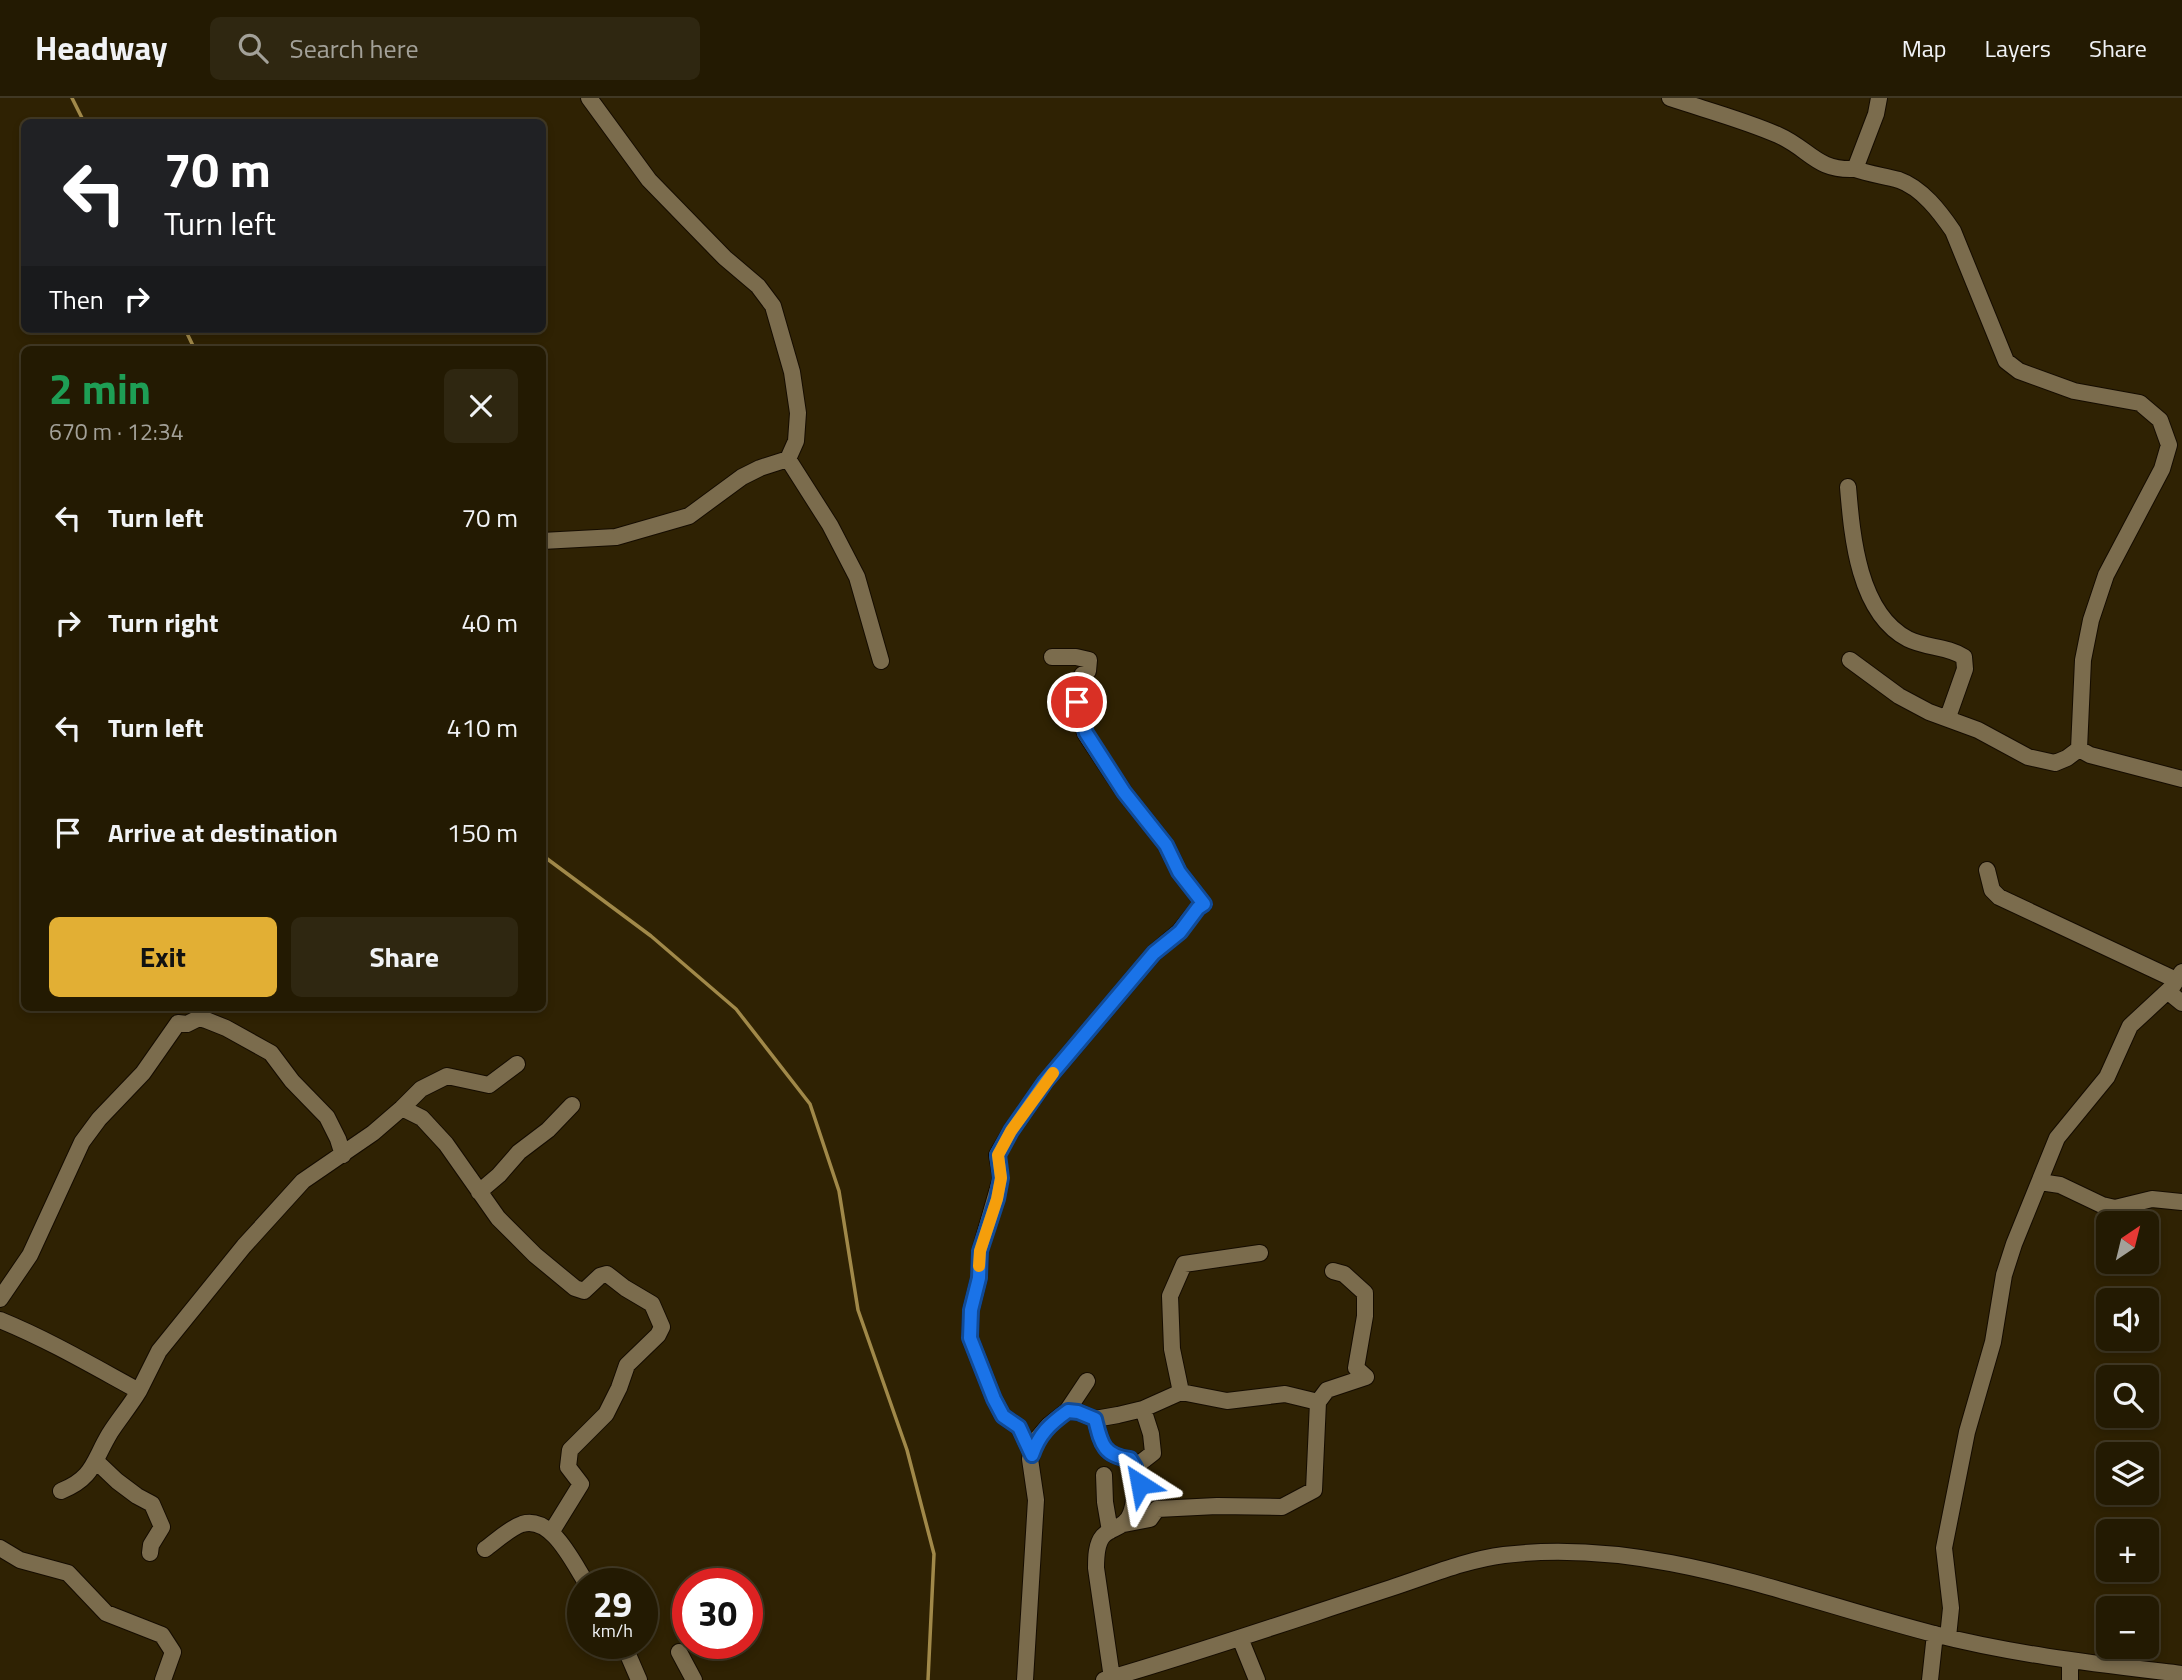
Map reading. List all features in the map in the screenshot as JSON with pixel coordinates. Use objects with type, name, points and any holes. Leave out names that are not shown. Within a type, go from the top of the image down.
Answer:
[{"type":"street","points":[[589,98],[649,180],[725,258],[758,286],[773,306],[792,372],[798,413],[796,441],[789,459]]},
{"type":"street","points":[[1670,98],[1780,135],[1827,167],[1855,169],[1901,181],[1914,189],[1940,212],[1953,231],[2006,361],[2019,371],[2074,391],[2140,403],[2151,411],[2164,429],[2169,445],[2162,469],[2106,575],[2091,620],[2083,660],[2079,749]]},
{"type":"street","points":[[1855,169],[1876,114],[1879,98]]},
{"type":"street","points":[[546,541],[615,537],[679,520],[700,509],[743,477],[760,468],[789,459]]},
{"type":"street","points":[[789,459],[830,525],[857,577],[881,661]]},
{"type":"street","points":[[1848,487],[1853,540],[1861,572],[1882,618],[1907,638],[1954,650],[1965,657],[1965,669],[1948,717]]},
{"type":"street","points":[[1032,1455],[1019,1427],[1003,1416],[970,1338],[971,1310],[979,1278],[980,1251],[1001,1178],[998,1155],[1045,1082],[1154,953],[1180,932],[1204,904],[1179,872],[1166,845],[1124,792],[1086,733],[1077,702],[1082,675],[1088,671],[1089,660],[1052,657]]},
{"type":"street","points":[[1850,660],[1899,696],[1929,712],[1978,730],[2028,757],[2055,763],[2079,749]]},
{"type":"street","points":[[2079,749],[2090,755],[2182,779]]},
{"type":"street","points":[[1987,870],[1992,890],[1999,897],[2177,980]]},
{"type":"street","points":[[2177,980],[2172,994],[2182,1003]]},
{"type":"street","points":[[1930,1680],[1951,1608],[1944,1548],[1965,1445],[1993,1342],[2004,1275],[2057,1138],[2106,1077],[2130,1026],[2177,980]]},
{"type":"street","points":[[0,1299],[30,1255],[82,1142],[99,1119],[143,1073],[178,1023],[187,1024],[199,1018],[206,1020],[271,1053],[292,1081],[327,1117],[343,1155]]},
{"type":"street","points":[[61,1491],[78,1484],[97,1462],[110,1433],[139,1391],[159,1351],[244,1246],[303,1181],[343,1155],[402,1108],[421,1089],[447,1076],[489,1085],[517,1064]]},
{"type":"street","points":[[480,1192],[519,1152],[548,1130],[572,1105]]},
{"type":"street","points":[[402,1108],[422,1118],[446,1144],[498,1218],[535,1255],[575,1288],[584,1291],[600,1276],[607,1274],[652,1304],[663,1326],[658,1335],[627,1365],[606,1414],[569,1450],[568,1467],[581,1484],[552,1531]]},
{"type":"street","points":[[2040,1182],[2060,1185],[2102,1205],[2115,1208],[2152,1199],[2182,1202]]},
{"type":"street","points":[[1181,1392],[1172,1349],[1170,1296],[1184,1264],[1260,1253]]},
{"type":"street","points":[[1117,1527],[1150,1519],[1157,1509],[1282,1507],[1314,1490],[1318,1402],[1327,1390],[1366,1377],[1356,1368],[1365,1317],[1364,1293],[1344,1274],[1333,1270]]},
{"type":"street","points":[[0,1320],[53,1346],[68,1350],[139,1391]]},
{"type":"street","points":[[1025,1680],[1036,1500],[1030,1459],[1037,1439],[1049,1425],[1068,1411],[1087,1381]]},
{"type":"street","points":[[1068,1411],[1095,1419],[1143,1409],[1181,1392],[1227,1401],[1285,1394],[1318,1402]]},
{"type":"street","points":[[1135,1467],[1153,1453],[1154,1446],[1143,1409]]},
{"type":"street","points":[[1095,1419],[1104,1447],[1115,1457],[1130,1459],[1140,1484],[1131,1515],[1101,1538],[1096,1552],[1108,1679],[1240,1638],[1452,1566],[1502,1555],[1563,1551],[1634,1557],[1718,1572],[1942,1636],[2070,1660],[2182,1674]]},
{"type":"street","points":[[97,1462],[137,1496],[152,1504],[162,1527],[151,1545],[150,1553]]},
{"type":"street","points":[[1104,1475],[1105,1502],[1117,1527]]},
{"type":"street","points":[[485,1549],[522,1524],[540,1524],[552,1531],[576,1568]]},
{"type":"street","points":[[0,1548],[20,1560],[68,1573],[106,1613],[162,1635],[173,1652],[163,1680]]},
{"type":"street","points":[[1240,1638],[1257,1680]]},
{"type":"street","points":[[629,1659],[639,1680]]},
{"type":"street","points":[[683,1659],[694,1680]]},
{"type":"street","points":[[2070,1660],[2070,1680]]},
{"type":"waterway","points":[[72,98],[82,119]]},
{"type":"waterway","points":[[187,333],[193,346]]},
{"type":"waterway","points":[[546,858],[651,936],[736,1009],[810,1104],[839,1191],[858,1310],[907,1450],[934,1554],[928,1680]]},
{"type":"slow traffic","points":[[979,1266],[980,1251],[1001,1178],[998,1155],[1011,1131],[1053,1073]]},
{"type":"route","points":[[1077,702],[1086,733],[1124,792],[1166,845],[1179,872],[1204,904],[1180,932],[1154,953],[1045,1082],[998,1155],[1001,1178],[980,1251],[979,1278],[971,1310],[970,1338],[1003,1416],[1019,1427],[1032,1455],[1037,1439],[1049,1425],[1068,1411],[1078,1412],[1095,1419],[1100,1438],[1109,1452],[1115,1457],[1130,1459],[1140,1484]]}]
